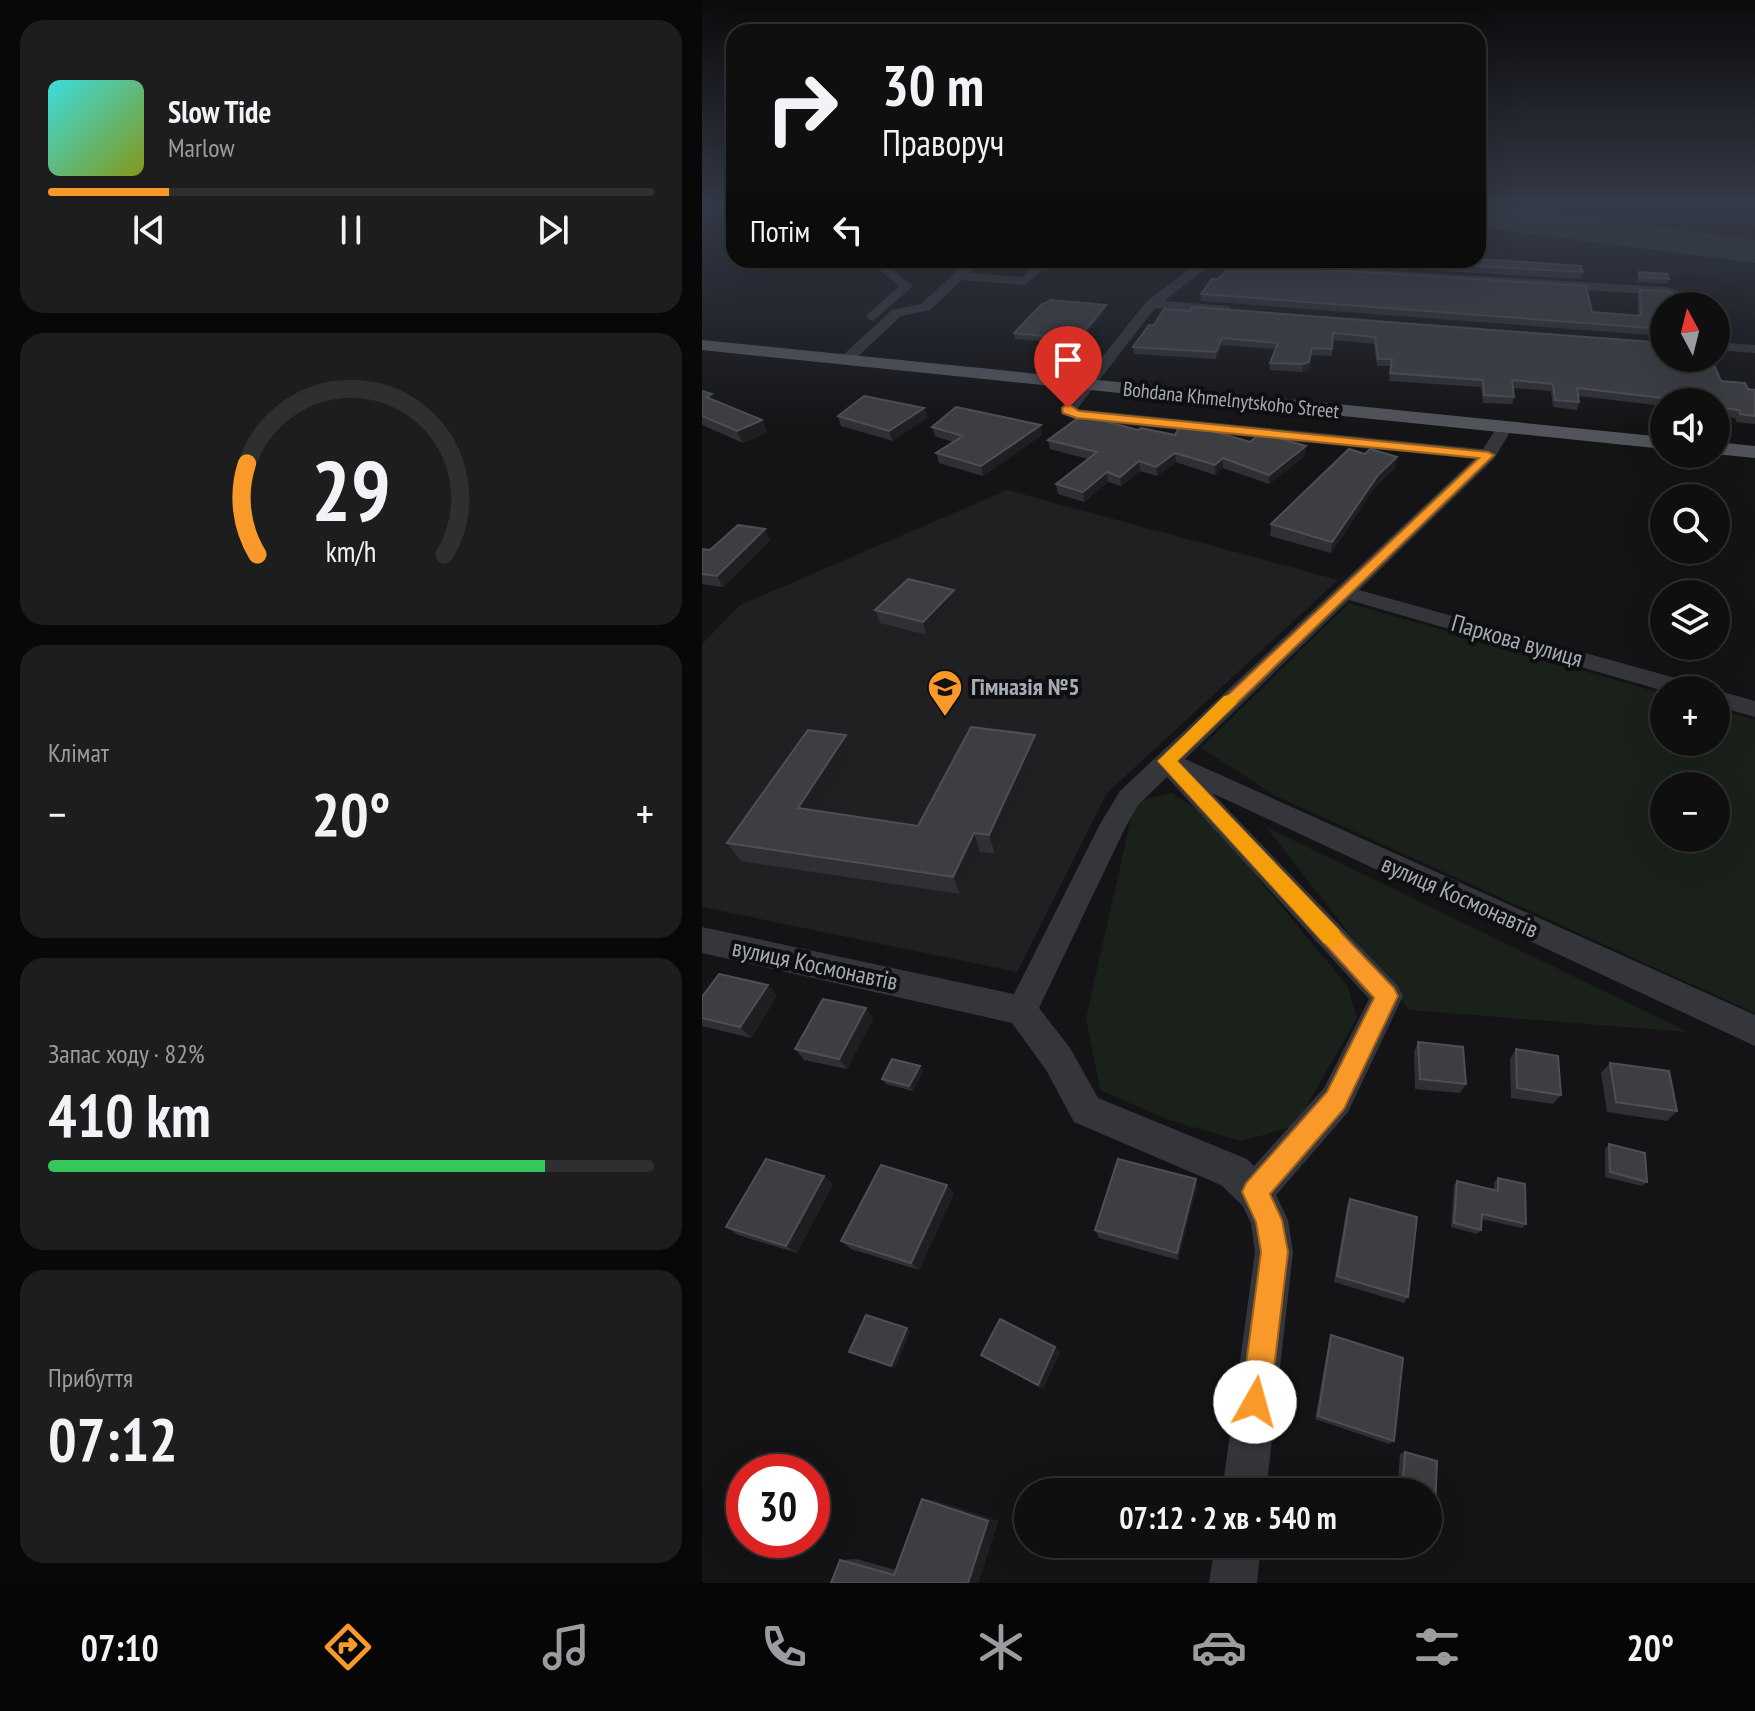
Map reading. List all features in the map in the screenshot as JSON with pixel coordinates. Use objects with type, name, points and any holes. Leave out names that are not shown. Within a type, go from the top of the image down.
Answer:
[{"type":"main road","name":"Bohdana Khmelnytskoho Street","points":[[702,345],[1650,442]]},
{"type":"main road","points":[[1730,449],[1755,452]]},
{"type":"street","points":[[838,358],[907,286],[900,281]]},
{"type":"street","points":[[838,358],[897,313],[925,307],[953,281]]},
{"type":"street","points":[[1182,281],[1152,304],[1067,411],[1077,415],[1488,455]]},
{"type":"street","points":[[1511,281],[1670,292]]},
{"type":"street","points":[[1152,304],[1239,311]]},
{"type":"street","points":[[1730,347],[1755,349]]},
{"type":"street","points":[[1246,1478],[1274,1252],[1269,1220],[1255,1192],[1234,1172],[1086,1110],[1058,1059],[1022,1010],[1113,824],[1129,798],[1488,455],[1505,427]]},
{"type":"street","name":"Паркова вулиця","points":[[1344,592],[1650,679]]},
{"type":"street","points":[[1730,702],[1755,709]]},
{"type":"street","points":[[1166,761],[1387,996],[1336,1100],[1255,1192]]},
{"type":"street","name":"вулиця Космонавтів","points":[[1166,761],[1755,1031]]},
{"type":"street","name":"вулиця Космонавтів","points":[[702,940],[1022,1010]]},
{"type":"street","points":[[1233,1583],[1236,1558]]},
{"type":"shaded area","name":"Гімназія №5","points":[[1007,490],[1338,580],[1107,793],[1017,972],[702,907],[702,644],[740,605]]},
{"type":"shaded area","points":[[1349,603],[1650,690],[1650,756],[1730,756],[1730,713],[1755,720],[1755,1013],[1276,796],[1201,748]]},
{"type":"shaded area","points":[[1172,793],[1205,815],[1347,985],[1357,1018],[1295,1126],[1241,1141],[1169,1120],[1100,1090],[1086,1018],[1135,801]]},
{"type":"shaded area","points":[[1266,827],[1688,1032],[1409,1010]]},
{"type":"building","points":[[1211,281],[1504,281],[1586,286],[1592,312],[1641,316],[1640,290],[1670,292],[1650,292],[1650,328],[1201,294]]},
{"type":"building","points":[[1051,300],[1106,305],[1077,340],[1014,333],[1041,305]]},
{"type":"building","points":[[1192,307],[1650,342],[1650,372],[1717,372],[1721,381],[1745,383],[1748,389],[1755,390],[1755,416],[1730,409],[1730,388],[1650,388],[1650,397],[1577,388],[1579,402],[1555,400],[1553,384],[1512,380],[1514,397],[1484,395],[1483,380],[1390,373],[1392,359],[1378,359],[1375,337],[1333,333],[1332,349],[1312,348],[1309,362],[1303,364],[1270,363],[1278,343],[1222,338],[1216,352],[1133,347],[1164,309],[1190,311]]},
{"type":"building","points":[[702,391],[712,394],[706,397],[762,420],[737,431],[702,416]]},
{"type":"building","points":[[864,396],[924,408],[889,431],[838,416]]},
{"type":"building","points":[[956,407],[1041,425],[981,466],[936,453],[963,436],[932,427]]},
{"type":"building","points":[[1088,417],[1138,430],[1175,435],[1181,424],[1192,425],[1250,442],[1261,433],[1306,446],[1269,475],[1223,458],[1215,465],[1175,453],[1156,467],[1139,461],[1120,477],[1107,472],[1083,492],[1056,484],[1097,452],[1048,440],[1078,418]]},
{"type":"building","points":[[1349,449],[1365,454],[1370,449],[1397,457],[1378,475],[1332,542],[1271,524]]},
{"type":"building","points":[[738,525],[765,529],[717,576],[702,574],[702,549],[710,550]]},
{"type":"building","points":[[908,579],[954,590],[923,622],[875,610]]},
{"type":"building","name":"Гімназія №5","points":[[971,727],[1035,735],[989,835],[974,833],[953,877],[727,843],[808,730],[846,735],[798,808],[918,826]]},
{"type":"building","points":[[719,974],[768,985],[740,1027],[702,1018],[702,997]]},
{"type":"building","points":[[823,999],[866,1008],[839,1059],[795,1049]]},
{"type":"building","points":[[1418,1042],[1463,1047],[1466,1084],[1420,1079]]},
{"type":"building","points":[[1516,1049],[1558,1056],[1561,1095],[1517,1088]]},
{"type":"building","points":[[892,1059],[920,1066],[909,1086],[882,1079]]},
{"type":"building","points":[[1610,1063],[1669,1071],[1677,1111],[1616,1102]]},
{"type":"building","points":[[1609,1144],[1645,1153],[1647,1182],[1610,1172]]},
{"type":"building","points":[[766,1159],[824,1176],[786,1246],[726,1227]]},
{"type":"building","points":[[1118,1159],[1196,1179],[1177,1253],[1095,1230]]},
{"type":"building","points":[[881,1165],[947,1185],[911,1263],[841,1241]]},
{"type":"building","points":[[1498,1178],[1525,1184],[1526,1224],[1482,1214],[1481,1230],[1454,1223],[1457,1181],[1498,1191]]},
{"type":"building","points":[[1350,1199],[1417,1217],[1408,1297],[1337,1276]]},
{"type":"building","points":[[866,1315],[907,1328],[891,1366],[849,1352]]},
{"type":"building","points":[[1000,1319],[1055,1347],[1038,1385],[981,1355]]},
{"type":"building","points":[[1331,1335],[1403,1358],[1394,1441],[1318,1416]]},
{"type":"building","points":[[1405,1452],[1437,1461],[1436,1478],[1403,1478]]},
{"type":"building","points":[[922,1499],[988,1521],[968,1583],[831,1583],[840,1560],[894,1575]]},
{"type":"slow traffic","points":[[1230,700],[1166,761],[1332,937]]},
{"type":"place","name":"Гімназія №5","points":[[945,718]]},
{"type":"route","points":[[1068,408],[1067,411],[1077,415],[1488,455],[1166,761],[1387,996],[1336,1100],[1255,1192],[1269,1220],[1274,1252],[1255,1402]]}]
